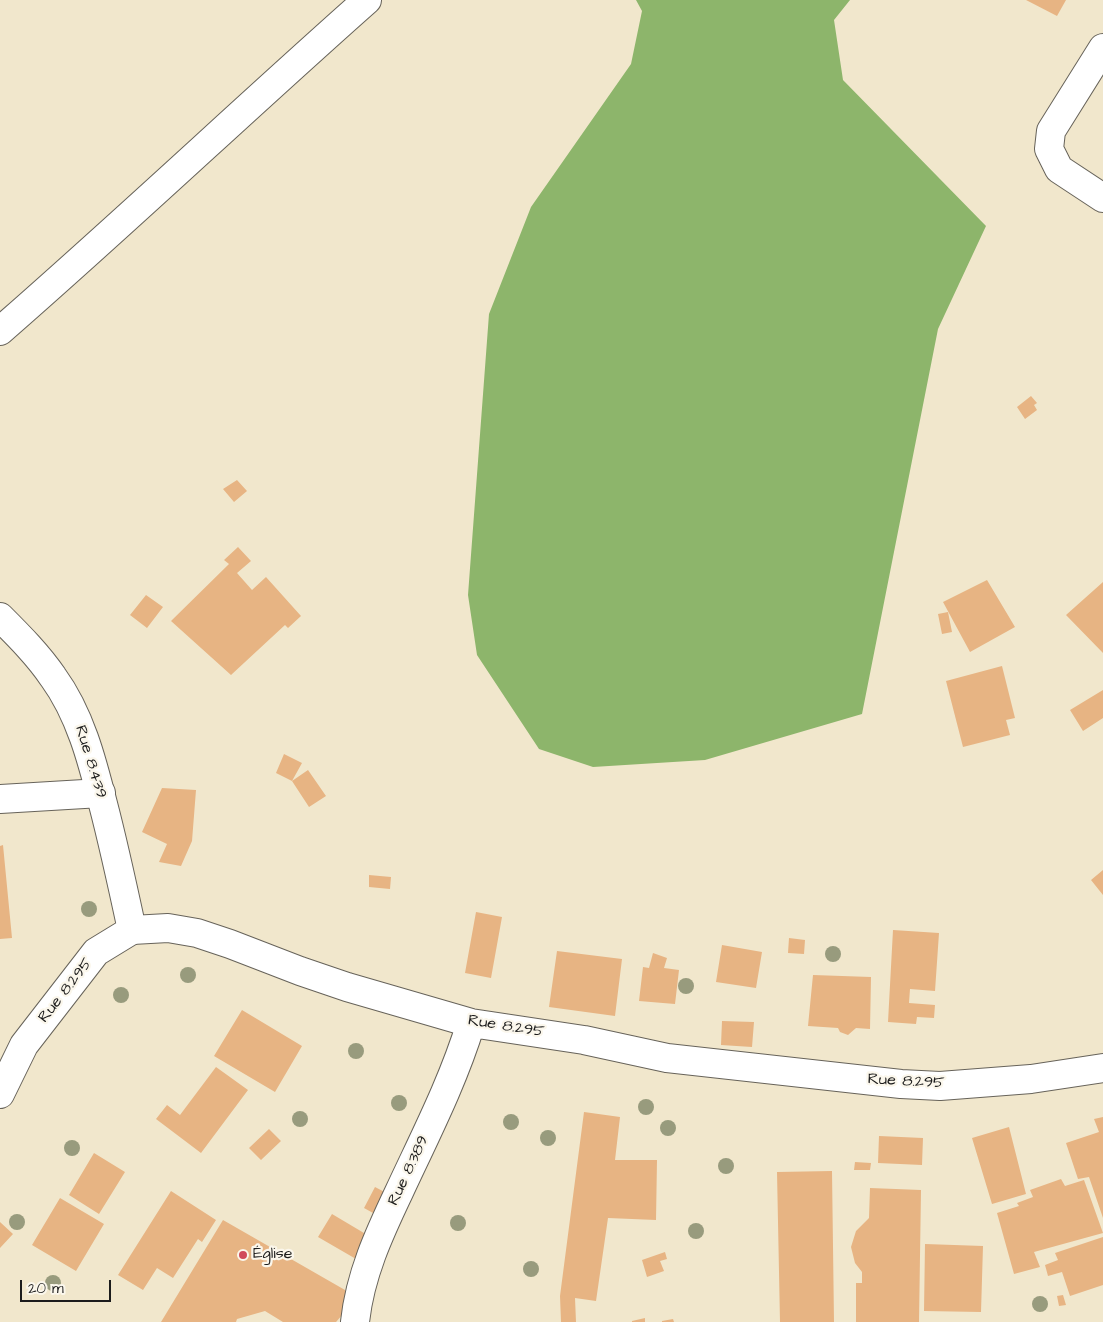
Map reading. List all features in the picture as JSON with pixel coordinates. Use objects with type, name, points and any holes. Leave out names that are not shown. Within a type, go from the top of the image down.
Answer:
[{"type":"street","points":[[0,331],[76,265],[367,0]]},
{"type":"street","points":[[1103,48],[1051,131],[1049,149],[1059,169],[1103,198]]},
{"type":"street","name":"Rue 8.439","points":[[0,617],[25,641],[54,677],[77,719],[101,793],[132,930]]},
{"type":"street","points":[[0,799],[101,793]]},
{"type":"street","name":"Rue 8.295","points":[[0,1094],[24,1045],[96,952],[132,930],[168,928],[230,944],[347,987],[471,1023],[584,1040],[667,1058],[901,1084],[940,1086],[1022,1080],[1103,1068]]},
{"type":"street","name":"Rue 8.389","points":[[355,1322],[357,1299],[368,1262],[450,1082],[471,1023]]},
{"type":"green space","points":[[636,0],[850,0],[834,20],[843,80],[986,226],[938,329],[862,714],[705,760],[593,767],[539,749],[477,655],[468,595],[489,314],[531,207],[631,64],[642,11]]},
{"type":"building","points":[[1026,0],[1066,0],[1057,16]]},
{"type":"building","points":[[1031,396],[1037,403],[1034,405],[1037,410],[1025,419],[1017,407]]},
{"type":"building","points":[[237,480],[247,491],[234,502],[223,489]]},
{"type":"building","points":[[238,547],[251,561],[237,573],[252,590],[266,577],[301,616],[288,628],[285,625],[231,675],[171,621],[229,564],[224,560]]},
{"type":"building","points":[[987,580],[1015,627],[970,652],[943,602]]},
{"type":"building","points":[[1103,582],[1103,653],[1066,615]]},
{"type":"building","points":[[146,595],[163,607],[147,628],[130,615]]},
{"type":"building","points":[[948,612],[952,632],[942,634],[938,614]]},
{"type":"building","points":[[1002,666],[1015,718],[1006,720],[1010,735],[963,747],[946,681]]},
{"type":"building","points":[[1103,690],[1103,718],[1083,731],[1070,710]]},
{"type":"building","points":[[284,754],[302,763],[292,781],[276,773]]},
{"type":"building","points":[[308,770],[326,796],[309,807],[292,781]]},
{"type":"building","points":[[162,788],[196,790],[192,841],[181,866],[159,862],[167,844],[142,832]]},
{"type":"building","points":[[3,845],[12,938],[0,939],[0,846]]},
{"type":"building","points":[[1103,870],[1103,895],[1091,880]]},
{"type":"building","points":[[369,875],[391,877],[390,889],[369,887]]},
{"type":"building","points":[[476,912],[502,917],[491,978],[465,973]]},
{"type":"building","points":[[893,930],[939,933],[935,991],[910,989],[909,1003],[935,1005],[934,1018],[917,1017],[916,1024],[888,1022]]},
{"type":"building","points":[[789,938],[805,940],[804,954],[788,953]]},
{"type":"building","points":[[722,945],[762,952],[756,988],[716,982]]},
{"type":"building","points":[[557,951],[622,959],[615,1016],[549,1007]]},
{"type":"building","points":[[653,953],[667,958],[664,968],[679,970],[675,1004],[639,1001],[643,967],[649,968]]},
{"type":"building","points":[[813,975],[871,977],[870,1029],[856,1028],[848,1035],[840,1032],[838,1028],[808,1026]]},
{"type":"building","points":[[242,1010],[302,1046],[275,1092],[214,1056]]},
{"type":"building","points":[[722,1021],[754,1022],[752,1047],[721,1045]]},
{"type":"building","points":[[216,1067],[248,1090],[201,1153],[156,1119],[167,1105],[180,1115]]},
{"type":"building","points":[[584,1112],[620,1117],[615,1160],[657,1160],[656,1220],[608,1218],[596,1301],[575,1298],[576,1322],[561,1322],[560,1296]]},
{"type":"building","points":[[1103,1117],[1103,1218],[1089,1177],[1078,1179],[1066,1143],[1099,1132],[1094,1119]]},
{"type":"building","points":[[1009,1127],[1026,1194],[992,1204],[972,1138]]},
{"type":"building","points":[[269,1129],[281,1141],[261,1160],[249,1148]]},
{"type":"building","points":[[879,1136],[923,1138],[922,1165],[878,1163]]},
{"type":"building","points":[[94,1153],[125,1172],[99,1214],[69,1195]]},
{"type":"building","points":[[855,1162],[871,1163],[870,1170],[854,1170]]},
{"type":"building","points":[[832,1171],[834,1322],[780,1322],[777,1172]]},
{"type":"building","points":[[1061,1179],[1065,1186],[1084,1180],[1103,1233],[1034,1252],[1040,1267],[1014,1274],[997,1213],[1019,1206],[1017,1203],[1033,1197],[1030,1190]]},
{"type":"building","points":[[375,1187],[396,1198],[384,1219],[364,1208]]},
{"type":"building","points":[[870,1188],[921,1190],[919,1322],[856,1322],[856,1283],[862,1283],[862,1272],[855,1263],[851,1247],[856,1231],[869,1218]]},
{"type":"building","points":[[171,1191],[216,1220],[202,1242],[198,1239],[173,1278],[157,1268],[143,1290],[118,1275]]},
{"type":"building","points":[[60,1198],[104,1224],[76,1271],[32,1245]]},
{"type":"building","points":[[332,1214],[369,1236],[356,1259],[318,1237]]},
{"type":"building","name":"Église","points":[[223,1220],[345,1290],[350,1306],[336,1322],[283,1322],[265,1311],[237,1319],[236,1322],[161,1322]]},
{"type":"building","points":[[0,1222],[13,1234],[0,1248]]},
{"type":"building","points":[[1103,1237],[1103,1285],[1070,1296],[1062,1272],[1048,1276],[1045,1265],[1058,1260],[1055,1253]]},
{"type":"building","points":[[925,1244],[983,1246],[981,1312],[924,1311]]},
{"type":"building","points":[[665,1252],[667,1259],[660,1261],[664,1271],[647,1277],[642,1260]]},
{"type":"building","points":[[1063,1295],[1066,1305],[1059,1306],[1057,1296]]},
{"type":"building","points":[[645,1318],[645,1322],[632,1322],[632,1321]]},
{"type":"building","points":[[673,1319],[674,1322],[662,1322],[662,1321]]},
{"type":"place","name":"Église","points":[[243,1255]]}]
